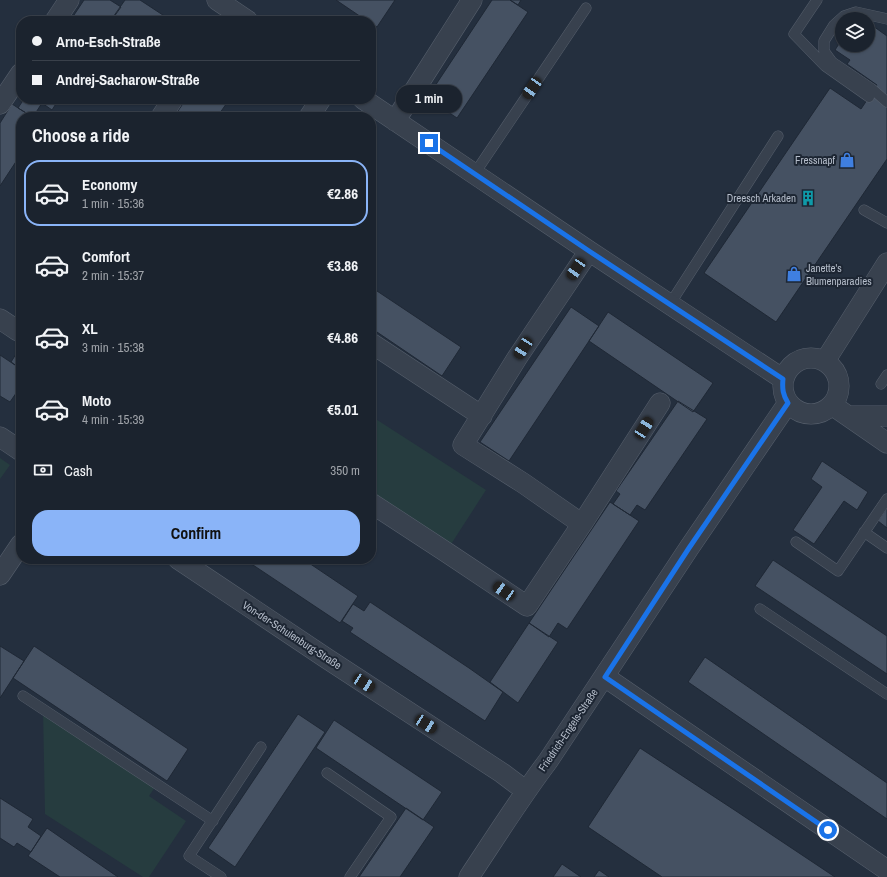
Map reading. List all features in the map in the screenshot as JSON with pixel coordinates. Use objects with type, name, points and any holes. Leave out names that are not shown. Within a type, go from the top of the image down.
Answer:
[{"type":"street","points":[[58,16],[69,0]]},
{"type":"street","points":[[217,0],[241,16]]},
{"type":"street","points":[[395,121],[472,0]]},
{"type":"street","points":[[0,104],[16,80]]},
{"type":"street","points":[[370,104],[783,379]]},
{"type":"street","points":[[582,524],[523,483],[463,445],[517,358],[589,251]]},
{"type":"street","points":[[825,361],[887,263]]},
{"type":"street","points":[[0,320],[16,330]]},
{"type":"street","points":[[376,346],[482,416]]},
{"type":"street","points":[[887,416],[840,410],[826,410],[818,414],[801,413],[794,409],[784,396],[782,388],[786,371],[792,364],[799,360],[816,358],[825,361],[836,373],[839,381],[837,398],[840,410],[887,443]]},
{"type":"street","points":[[376,506],[527,606],[660,403]]},
{"type":"street","name":"Friedrich-Engels-Straße","points":[[469,877],[788,403]]},
{"type":"street","points":[[0,437],[16,448]]},
{"type":"street","points":[[0,575],[16,551]]},
{"type":"street","name":"Von-der-Schulenburg-Straße","points":[[185,564],[502,773],[526,791]]},
{"type":"street","points":[[605,677],[882,872]]},
{"type":"lane","points":[[817,0],[794,34],[825,66],[869,97]]},
{"type":"lane","points":[[474,173],[586,8]]},
{"type":"lane","points":[[887,19],[856,12],[844,16],[834,25],[824,41],[824,51],[832,62],[872,89],[887,102]]},
{"type":"lane","points":[[670,304],[778,136]]},
{"type":"lane","points":[[864,210],[887,223]]},
{"type":"lane","points":[[880,384],[887,375]]},
{"type":"lane","points":[[796,542],[838,571],[887,499]]},
{"type":"lane","points":[[864,532],[887,548]]},
{"type":"lane","points":[[760,609],[887,694]]},
{"type":"lane","points":[[23,696],[213,821]]},
{"type":"lane","points":[[221,877],[189,856],[261,747]]},
{"type":"lane","points":[[327,773],[391,816],[350,877]]},
{"type":"green space","points":[[376,419],[486,490],[446,552],[376,506]]},
{"type":"green space","points":[[0,458],[10,465],[0,479]]},
{"type":"green space","points":[[43,709],[157,784],[149,796],[186,821],[149,877],[143,877],[45,814]]},
{"type":"building","points":[[84,0],[110,0],[121,7],[115,16],[73,16]]},
{"type":"building","points":[[125,0],[140,0],[164,16],[114,16]]},
{"type":"building","points":[[336,0],[395,0],[377,27],[376,16],[360,16]]},
{"type":"building","points":[[492,0],[510,0],[528,12],[457,118],[427,98]]},
{"type":"building","points":[[510,0],[521,0],[518,5]]},
{"type":"building","name":"Dreesch Arkaden","points":[[875,27],[887,36],[887,159],[776,322],[704,273],[830,88],[861,109],[877,85],[847,64],[850,60],[838,52],[875,52]]},
{"type":"building","points":[[12,104],[24,112],[16,112],[16,162],[0,186],[0,123]]},
{"type":"building","points":[[21,104],[41,104],[36,112],[25,112],[18,108]]},
{"type":"building","points":[[43,104],[56,104],[52,110]]},
{"type":"building","points":[[183,104],[226,104],[221,112],[177,112]]},
{"type":"building","points":[[376,290],[461,347],[442,376],[376,331]]},
{"type":"building","points":[[571,307],[599,326],[509,461],[480,442]]},
{"type":"building","points":[[608,312],[713,383],[693,412],[589,341]]},
{"type":"building","points":[[16,354],[16,366],[11,362]]},
{"type":"building","points":[[0,355],[16,366],[16,393],[10,402],[0,396]]},
{"type":"building","points":[[678,401],[707,419],[645,510],[637,505],[630,515],[613,504],[620,494],[616,491]]},
{"type":"building","points":[[822,461],[868,492],[857,510],[844,501],[814,544],[793,530],[822,487],[811,479]]},
{"type":"building","points":[[610,502],[639,521],[567,629],[558,623],[549,637],[529,623]]},
{"type":"building","points":[[887,508],[887,528],[878,521]]},
{"type":"building","points":[[773,560],[887,636],[887,674],[755,586]]},
{"type":"building","points":[[252,564],[310,564],[358,596],[340,623]]},
{"type":"building","points":[[370,602],[503,692],[485,721],[350,632],[353,628],[342,621],[353,604],[364,611]]},
{"type":"building","points":[[529,623],[558,642],[518,703],[490,682]]},
{"type":"building","points":[[0,646],[24,661],[0,698]]},
{"type":"building","points":[[34,646],[188,749],[167,781],[13,678]]},
{"type":"building","points":[[705,657],[887,783],[887,819],[688,682]]},
{"type":"building","points":[[298,714],[325,732],[235,867],[208,848]]},
{"type":"building","points":[[334,720],[442,792],[423,820],[316,748]]},
{"type":"building","points":[[640,748],[835,877],[662,877],[588,827]]},
{"type":"building","points":[[0,798],[33,819],[28,827],[41,836],[31,852],[17,843],[14,847],[0,838]]},
{"type":"building","points":[[406,808],[434,827],[400,877],[359,877]]},
{"type":"building","points":[[47,828],[118,877],[60,877],[28,856]]},
{"type":"building","points":[[562,864],[581,877],[553,877]]},
{"type":"building","points":[[599,870],[609,877],[594,877]]},
{"type":"place","name":"Fressnapf","points":[[847,160]]},
{"type":"place","name":"Dreesch Arkaden","points":[[808,198]]},
{"type":"place","name":"Janette's Blumenparadies","points":[[794,274]]},
{"type":"route","points":[[429,143],[783,379],[782,388],[788,403],[689,548],[605,677],[828,830]]}]
